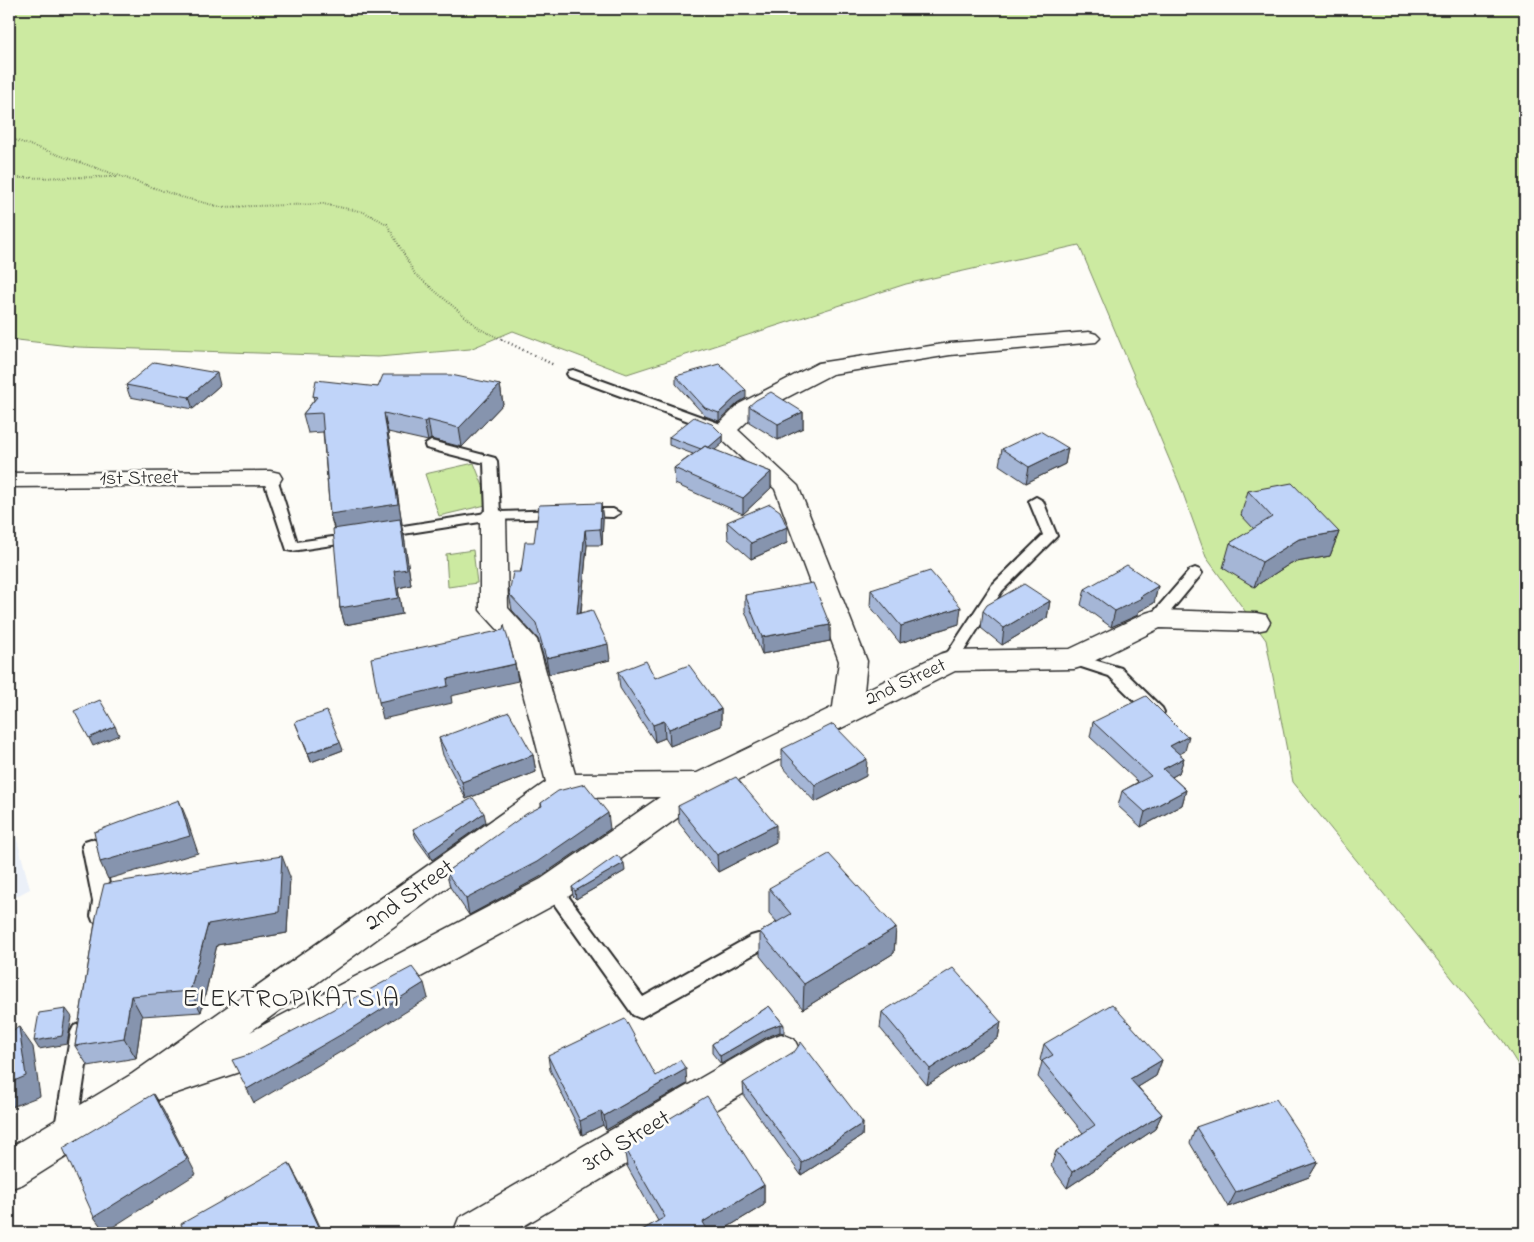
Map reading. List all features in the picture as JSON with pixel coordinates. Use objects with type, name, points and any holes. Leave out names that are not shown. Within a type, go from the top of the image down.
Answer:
[{"type":"street","points":[[847,712],[853,661],[786,486],[725,430],[747,409],[826,368],[950,349],[1089,338]]},
{"type":"street","name":"1st Street","points":[[9,480],[270,478]]},
{"type":"street","points":[[494,516],[494,610],[523,640],[563,786]]},
{"type":"street","points":[[1074,659],[1156,619],[1256,622]]},
{"type":"street","name":"2nd Street","points":[[145,1086],[241,1055],[553,889],[701,785],[950,661],[1074,659]]},
{"type":"street","name":"2nd Street","points":[[9,1170],[145,1086],[563,786],[701,785]]},
{"type":"street","name":"3rd Street","points":[[474,1233],[781,1051]]},
{"type":"lane","points":[[573,374],[725,430]]},
{"type":"lane","points":[[430,445],[490,462],[494,516]]},
{"type":"lane","points":[[270,478],[292,547],[494,516],[613,512]]},
{"type":"lane","points":[[950,661],[997,588],[1050,536],[1036,501]]},
{"type":"lane","points":[[1156,619],[1195,573]]},
{"type":"lane","name":"2nd Street","points":[[1074,659],[1115,672],[1168,724]]},
{"type":"lane","points":[[91,846],[102,901],[97,930]]},
{"type":"lane","points":[[553,889],[640,1010],[758,942]]},
{"type":"lane","points":[[65,1134],[84,1018]]},
{"type":"path","points":[[9,138],[181,197],[221,207],[323,204],[364,212],[387,224],[415,274],[480,329],[573,374]]},
{"type":"path","points":[[9,178],[123,177]]},
{"type":"shaded area","points":[[9,809],[30,889],[9,900]]},
{"type":"green space","points":[[9,9],[1525,9],[1525,1076],[1503,1041],[1293,782],[1266,640],[1206,557],[1180,485],[1079,245],[906,284],[627,374],[513,331],[470,349],[378,357],[78,347],[9,339]]},
{"type":"green space","points":[[474,463],[490,504],[439,516],[425,474]]},
{"type":"green space","points":[[473,550],[477,583],[448,587],[446,554]]},
{"type":"building","points":[[154,362],[217,373],[189,397],[126,385]]},
{"type":"building","points":[[719,364],[746,390],[719,413],[705,408],[676,376]]},
{"type":"building","points":[[383,375],[451,375],[500,385],[459,428],[428,420],[424,422],[384,413],[398,504],[330,514],[322,413],[303,414],[317,397],[313,396],[316,380],[378,387]]},
{"type":"building","points":[[771,392],[803,412],[778,424],[749,406]]},
{"type":"building","points":[[694,417],[712,424],[723,435],[708,448],[705,446],[701,449],[669,437]]},
{"type":"building","points":[[1040,431],[1068,448],[1029,467],[1002,449]]},
{"type":"building","points":[[705,446],[771,472],[743,498],[674,468]]},
{"type":"building","points":[[1292,483],[1339,532],[1299,539],[1262,562],[1230,543],[1272,517],[1248,491]]},
{"type":"building","points":[[601,503],[600,529],[585,530],[577,614],[592,610],[608,644],[546,658],[536,623],[509,594],[513,572],[521,572],[525,542],[534,542],[539,505]]},
{"type":"building","points":[[770,504],[780,511],[787,527],[751,543],[727,522]]},
{"type":"building","points":[[400,519],[407,569],[394,571],[398,598],[340,608],[333,529]]},
{"type":"building","points":[[1127,565],[1158,586],[1140,597],[1142,598],[1115,611],[1085,589]]},
{"type":"building","points":[[930,571],[961,607],[901,626],[871,590]]},
{"type":"building","points":[[813,583],[830,625],[762,637],[745,595]]},
{"type":"building","points":[[1024,584],[1050,601],[1004,628],[983,611],[987,605]]},
{"type":"building","points":[[504,625],[515,664],[447,679],[448,686],[379,702],[371,658],[503,630]]},
{"type":"building","points":[[646,661],[655,678],[689,665],[721,709],[669,729],[664,721],[653,725],[618,672]]},
{"type":"building","points":[[1146,696],[1185,735],[1189,736],[1170,746],[1184,758],[1163,769],[1186,790],[1145,812],[1122,791],[1151,776],[1093,722]]},
{"type":"building","points":[[100,700],[115,726],[89,738],[74,711]]},
{"type":"building","points":[[327,711],[340,742],[308,753],[295,722]]},
{"type":"building","points":[[509,712],[533,755],[462,782],[439,738]]},
{"type":"building","points":[[833,724],[867,759],[815,785],[782,749]]},
{"type":"building","points":[[736,777],[776,825],[717,855],[678,806]]},
{"type":"building","points":[[585,784],[608,813],[537,862],[466,899],[446,872],[526,814],[542,806],[541,803],[558,791]]},
{"type":"building","points":[[473,798],[484,813],[429,852],[413,829]]},
{"type":"building","points":[[179,800],[190,836],[100,862],[94,832]]},
{"type":"building","points":[[829,854],[896,928],[804,984],[760,932],[791,914],[769,888]]},
{"type":"building","points":[[617,855],[624,863],[575,891],[572,887]]},
{"type":"building","points":[[282,856],[279,912],[208,924],[190,991],[131,996],[124,1038],[75,1046],[96,917],[104,884]]},
{"type":"building","points":[[412,967],[424,983],[349,1030],[247,1089],[232,1060],[248,1055]]},
{"type":"building","points":[[953,968],[1001,1022],[930,1069],[882,1012]]},
{"type":"building","points":[[1112,1004],[1162,1060],[1130,1079],[1162,1114],[1072,1172],[1056,1151],[1095,1125],[1042,1061],[1053,1055],[1044,1044]]},
{"type":"building","points":[[769,1006],[784,1025],[780,1024],[767,1029],[720,1056],[712,1044]]},
{"type":"building","points":[[66,1009],[62,1036],[34,1041],[39,1013]]},
{"type":"building","points":[[625,1019],[656,1076],[680,1060],[686,1069],[604,1116],[601,1111],[580,1121],[548,1056]]},
{"type":"building","points":[[19,1027],[26,1076],[9,1083],[9,1032]]},
{"type":"building","points":[[801,1042],[863,1123],[802,1163],[743,1083],[795,1051]]},
{"type":"building","points":[[153,1094],[187,1159],[94,1217],[63,1148]]},
{"type":"building","points":[[707,1096],[764,1185],[703,1222],[709,1233],[637,1233],[665,1217],[624,1146]]},
{"type":"building","points":[[1276,1099],[1318,1162],[1236,1192],[1196,1127]]},
{"type":"building","points":[[289,1163],[322,1233],[185,1233],[181,1224]]},
{"type":"district","name":"ELEKTROPIKATSIA","points":[[291,1000]]}]
